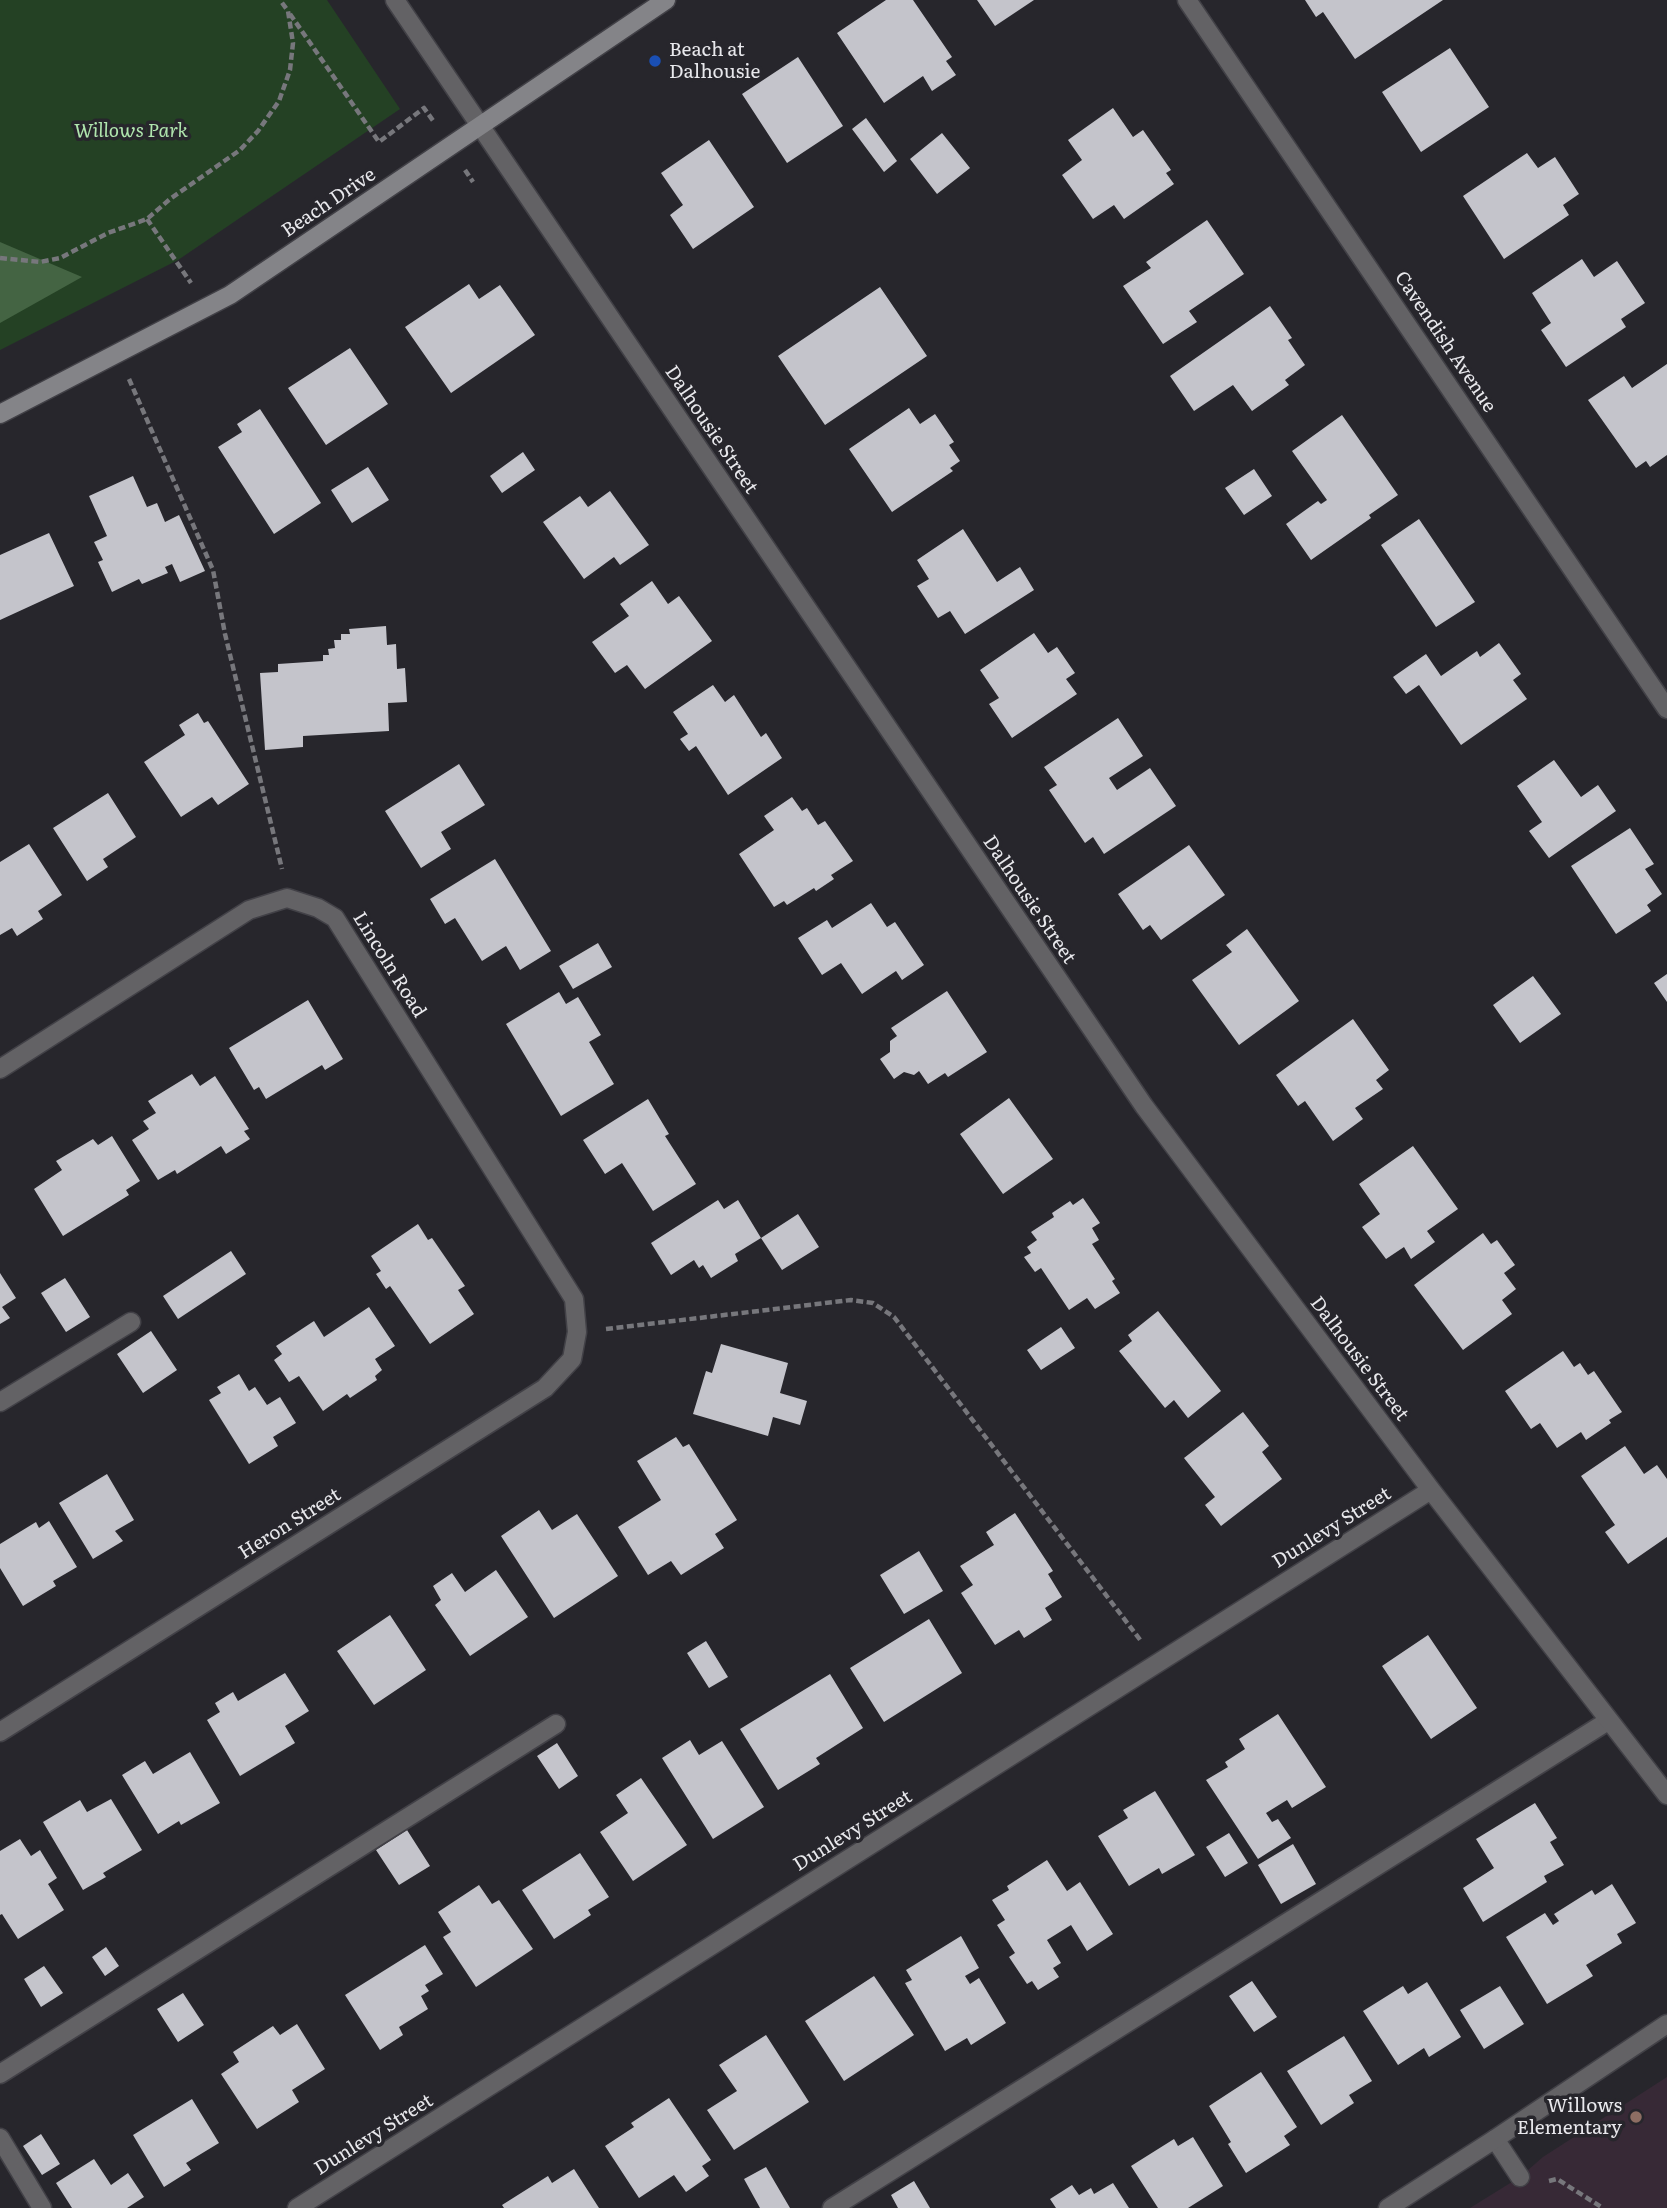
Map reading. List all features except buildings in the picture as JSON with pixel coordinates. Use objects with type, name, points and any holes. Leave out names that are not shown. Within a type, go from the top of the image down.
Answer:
[{"type":"main road","name":"Beach Drive","points":[[0,414],[230,295],[666,0]]},
{"type":"street","name":"Dalhousie Street","points":[[395,0],[1144,1105],[1432,1490],[1667,1796]]},
{"type":"street","name":"Cavendish Avenue","points":[[1187,0],[1667,709]]},
{"type":"street","points":[[0,1069],[249,910],[287,898]]},
{"type":"street","name":"Lincoln Road","points":[[287,898],[318,908],[335,918],[574,1299],[577,1332]]},
{"type":"street","points":[[0,1402],[131,1322]]},
{"type":"street","name":"Heron Street","points":[[0,1732],[545,1388],[572,1359],[577,1332]]},
{"type":"street","name":"Dunlevy Street","points":[[297,2208],[1432,1490]]},
{"type":"street","points":[[832,2208],[1608,1721]]},
{"type":"street","points":[[0,2074],[556,1724]]},
{"type":"street","points":[[1388,2208],[1667,2024]]},
{"type":"street","points":[[0,2138],[42,2208]]},
{"type":"street","points":[[1495,2139],[1520,2177]]},
{"type":"path","points":[[280,0],[379,142],[424,108]]},
{"type":"path","points":[[0,258],[40,262],[60,258],[108,233],[146,219],[240,150],[258,131],[279,101],[289,69],[293,43],[288,11]]},
{"type":"path","points":[[146,219],[208,306]]},
{"type":"path","points":[[118,355],[213,570],[225,634],[287,898]]},
{"type":"path","points":[[577,1332],[851,1300],[873,1303],[894,1317],[1158,1663]]},
{"type":"path","points":[[1544,2182],[1557,2179],[1603,2208]]},
{"type":"shaded area","name":"Willows Elementary","points":[[1667,2077],[1667,2208],[1470,2208],[1520,2177],[1543,2157]]},
{"type":"green space","name":"Willows Park","points":[[0,0],[327,0],[400,109],[178,260],[0,350]]},
{"type":"green space","points":[[0,242],[82,277],[0,323]]},
{"type":"place","name":"Beach at Dalhousie","points":[[655,61]]},
{"type":"place","name":"Willows Elementary","points":[[1636,2117]]}]
